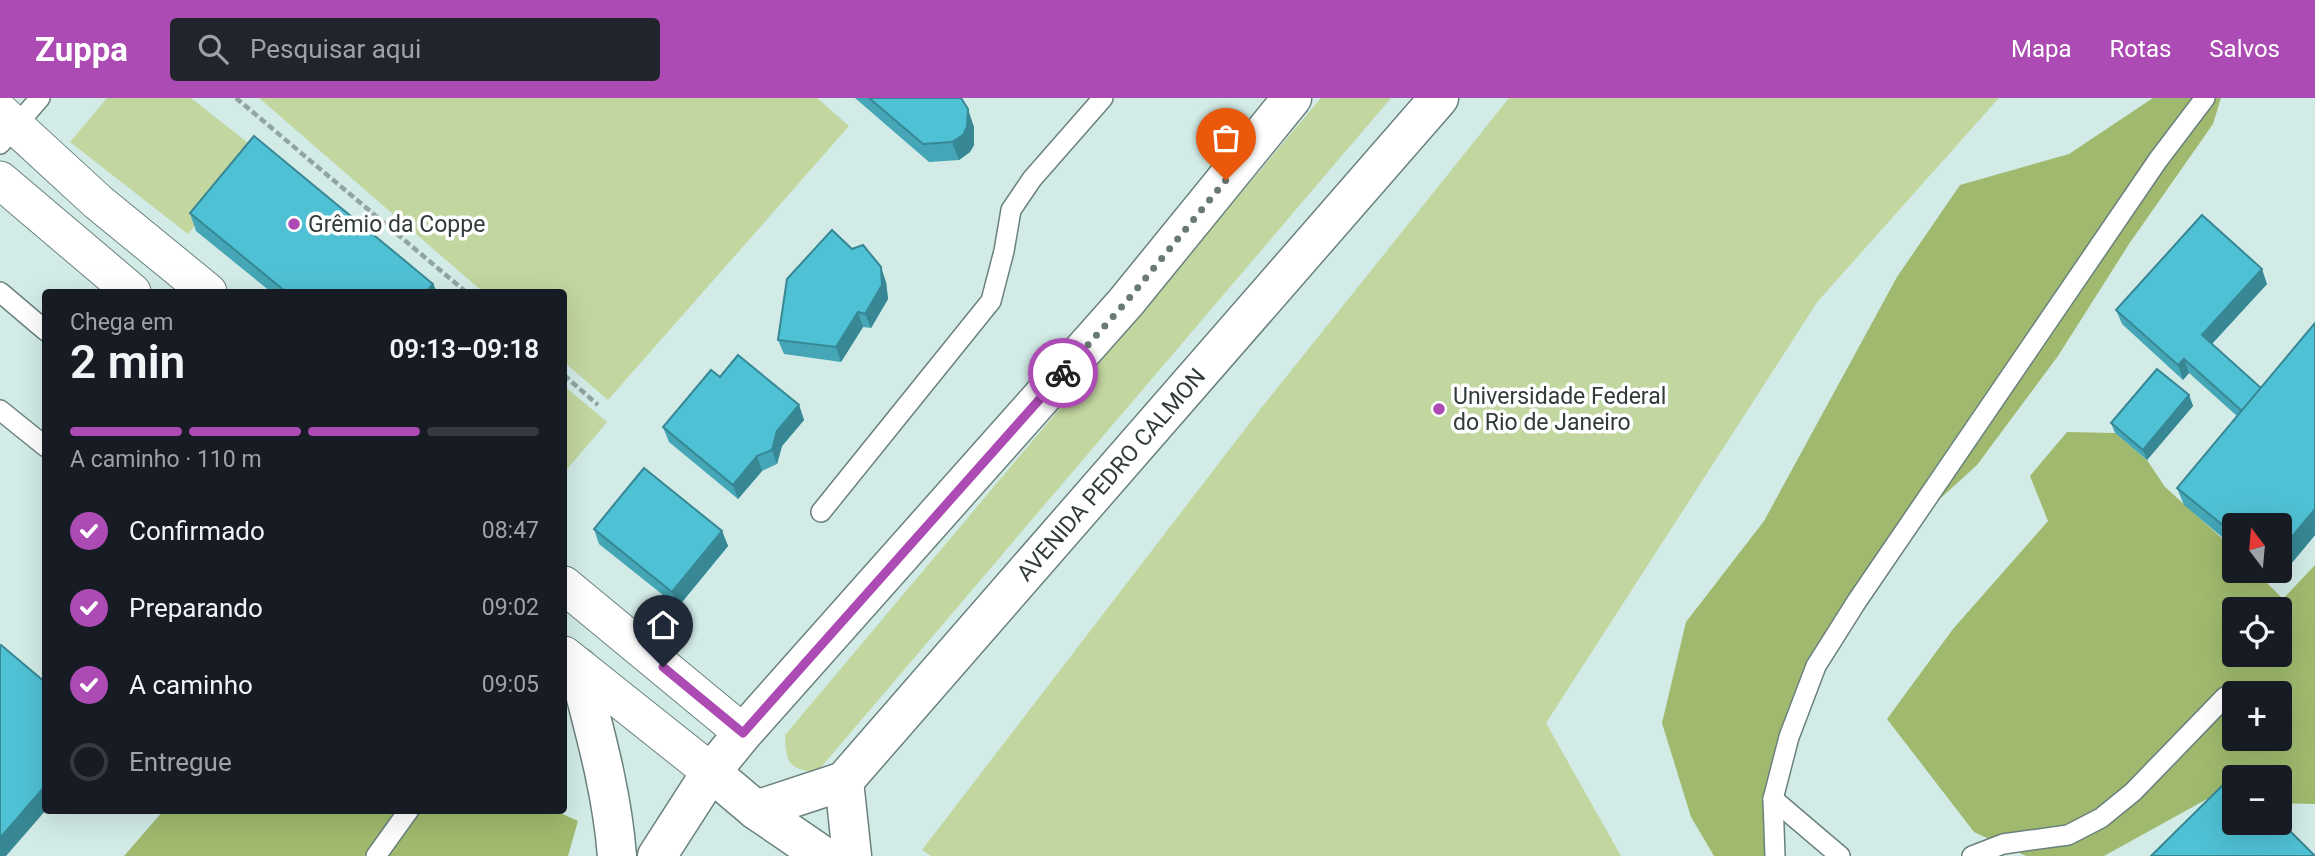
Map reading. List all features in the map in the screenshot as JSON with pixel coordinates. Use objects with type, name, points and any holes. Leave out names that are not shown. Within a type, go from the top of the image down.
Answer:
[{"type":"main road","points":[[657,856],[710,772],[1126,302],[1292,98]]},
{"type":"main road","name":"AVENIDA PEDRO CALMON","points":[[844,781],[1439,98]]},
{"type":"main road","points":[[571,661],[606,771],[617,856]]},
{"type":"main road","points":[[710,772],[756,810],[823,856]]},
{"type":"main road","points":[[756,810],[844,781],[852,856]]},
{"type":"street","points":[[5,128],[204,289]]},
{"type":"street","points":[[0,180],[128,289]]},
{"type":"street","points":[[567,587],[743,733]]},
{"type":"street","points":[[571,661],[710,772]]},
{"type":"lane","points":[[5,128],[40,98]]},
{"type":"lane","points":[[821,512],[991,300],[1011,211],[1032,179],[1103,98]]},
{"type":"lane","points":[[1775,856],[1773,799],[1789,737],[1816,666],[1857,601],[2158,160],[2205,98]]},
{"type":"lane","points":[[0,292],[42,328]]},
{"type":"lane","points":[[0,410],[42,444]]},
{"type":"lane","points":[[1972,856],[2003,845],[2068,835],[2101,818],[2133,792],[2222,700]]},
{"type":"lane","points":[[1773,799],[1840,856]]},
{"type":"lane","points":[[376,856],[406,814]]},
{"type":"path","points":[[236,98],[462,289]]},
{"type":"path","points":[[567,378],[598,405]]},
{"type":"green space","points":[[107,98],[191,98],[257,150],[188,234],[70,142]]},
{"type":"green space","points":[[259,98],[817,98],[849,126],[608,400],[567,365],[567,289],[480,289]]},
{"type":"green space","points":[[1321,98],[1391,98],[817,772],[795,767],[786,752],[785,735]]},
{"type":"green space","points":[[1509,98],[1999,98],[1818,301],[1546,723],[1621,856],[931,856],[922,850],[1262,407]]},
{"type":"green space","points":[[2153,98],[2221,98],[2213,124],[2129,244],[2058,356],[1977,465],[1909,527],[1857,601],[1789,737],[1775,856],[1714,856],[1691,817],[1662,723],[1686,622],[1764,521],[1897,277],[1960,185],[2069,154]]},
{"type":"green space","points":[[567,389],[607,422],[567,469]]},
{"type":"green space","points":[[2067,432],[2115,433],[2147,460],[2165,487],[2222,538],[2222,583],[2267,583],[2281,597],[2222,597],[2222,667],[2292,667],[2292,597],[2285,597],[2315,565],[2315,804],[2292,803],[2292,765],[2222,765],[2222,800],[2207,799],[2104,856],[2026,856],[1974,832],[1887,719],[1953,629],[2048,521],[2030,476]]},
{"type":"green space","points":[[161,814],[563,814],[578,821],[568,856],[124,856]]},
{"type":"building","points":[[869,98],[961,98],[968,109],[967,127],[963,135],[952,142],[923,144]]},
{"type":"building","points":[[254,136],[433,284],[429,289],[282,289],[190,213]]},
{"type":"building","points":[[2202,215],[2262,269],[2202,335],[2261,388],[2242,411],[2184,359],[2178,365],[2116,310]]},
{"type":"building","points":[[832,230],[852,249],[863,245],[881,267],[882,285],[865,314],[858,312],[836,347],[778,340],[787,279]]},
{"type":"building","points":[[2315,323],[2315,509],[2292,537],[2292,513],[2222,513],[2222,524],[2177,488]]},
{"type":"building","points":[[738,355],[799,405],[777,431],[772,450],[757,456],[733,485],[663,427],[711,370],[720,377]]},
{"type":"building","points":[[2157,369],[2189,395],[2143,450],[2111,423]]},
{"type":"building","points":[[644,468],[722,531],[672,592],[594,529]]},
{"type":"building","points":[[0,646],[42,680],[42,790],[0,838]]},
{"type":"building","points":[[2222,786],[2222,835],[2292,833],[2315,856],[2151,856]]},
{"type":"way so far","points":[[1063,373],[1126,302],[1226,180]]},
{"type":"place","name":"Grêmio da Coppe","points":[[294,224]]},
{"type":"place","name":"Universidade Federal do Rio de Janeiro","points":[[1439,409]]},
{"type":"route","points":[[663,667],[743,733],[1063,373]]}]
